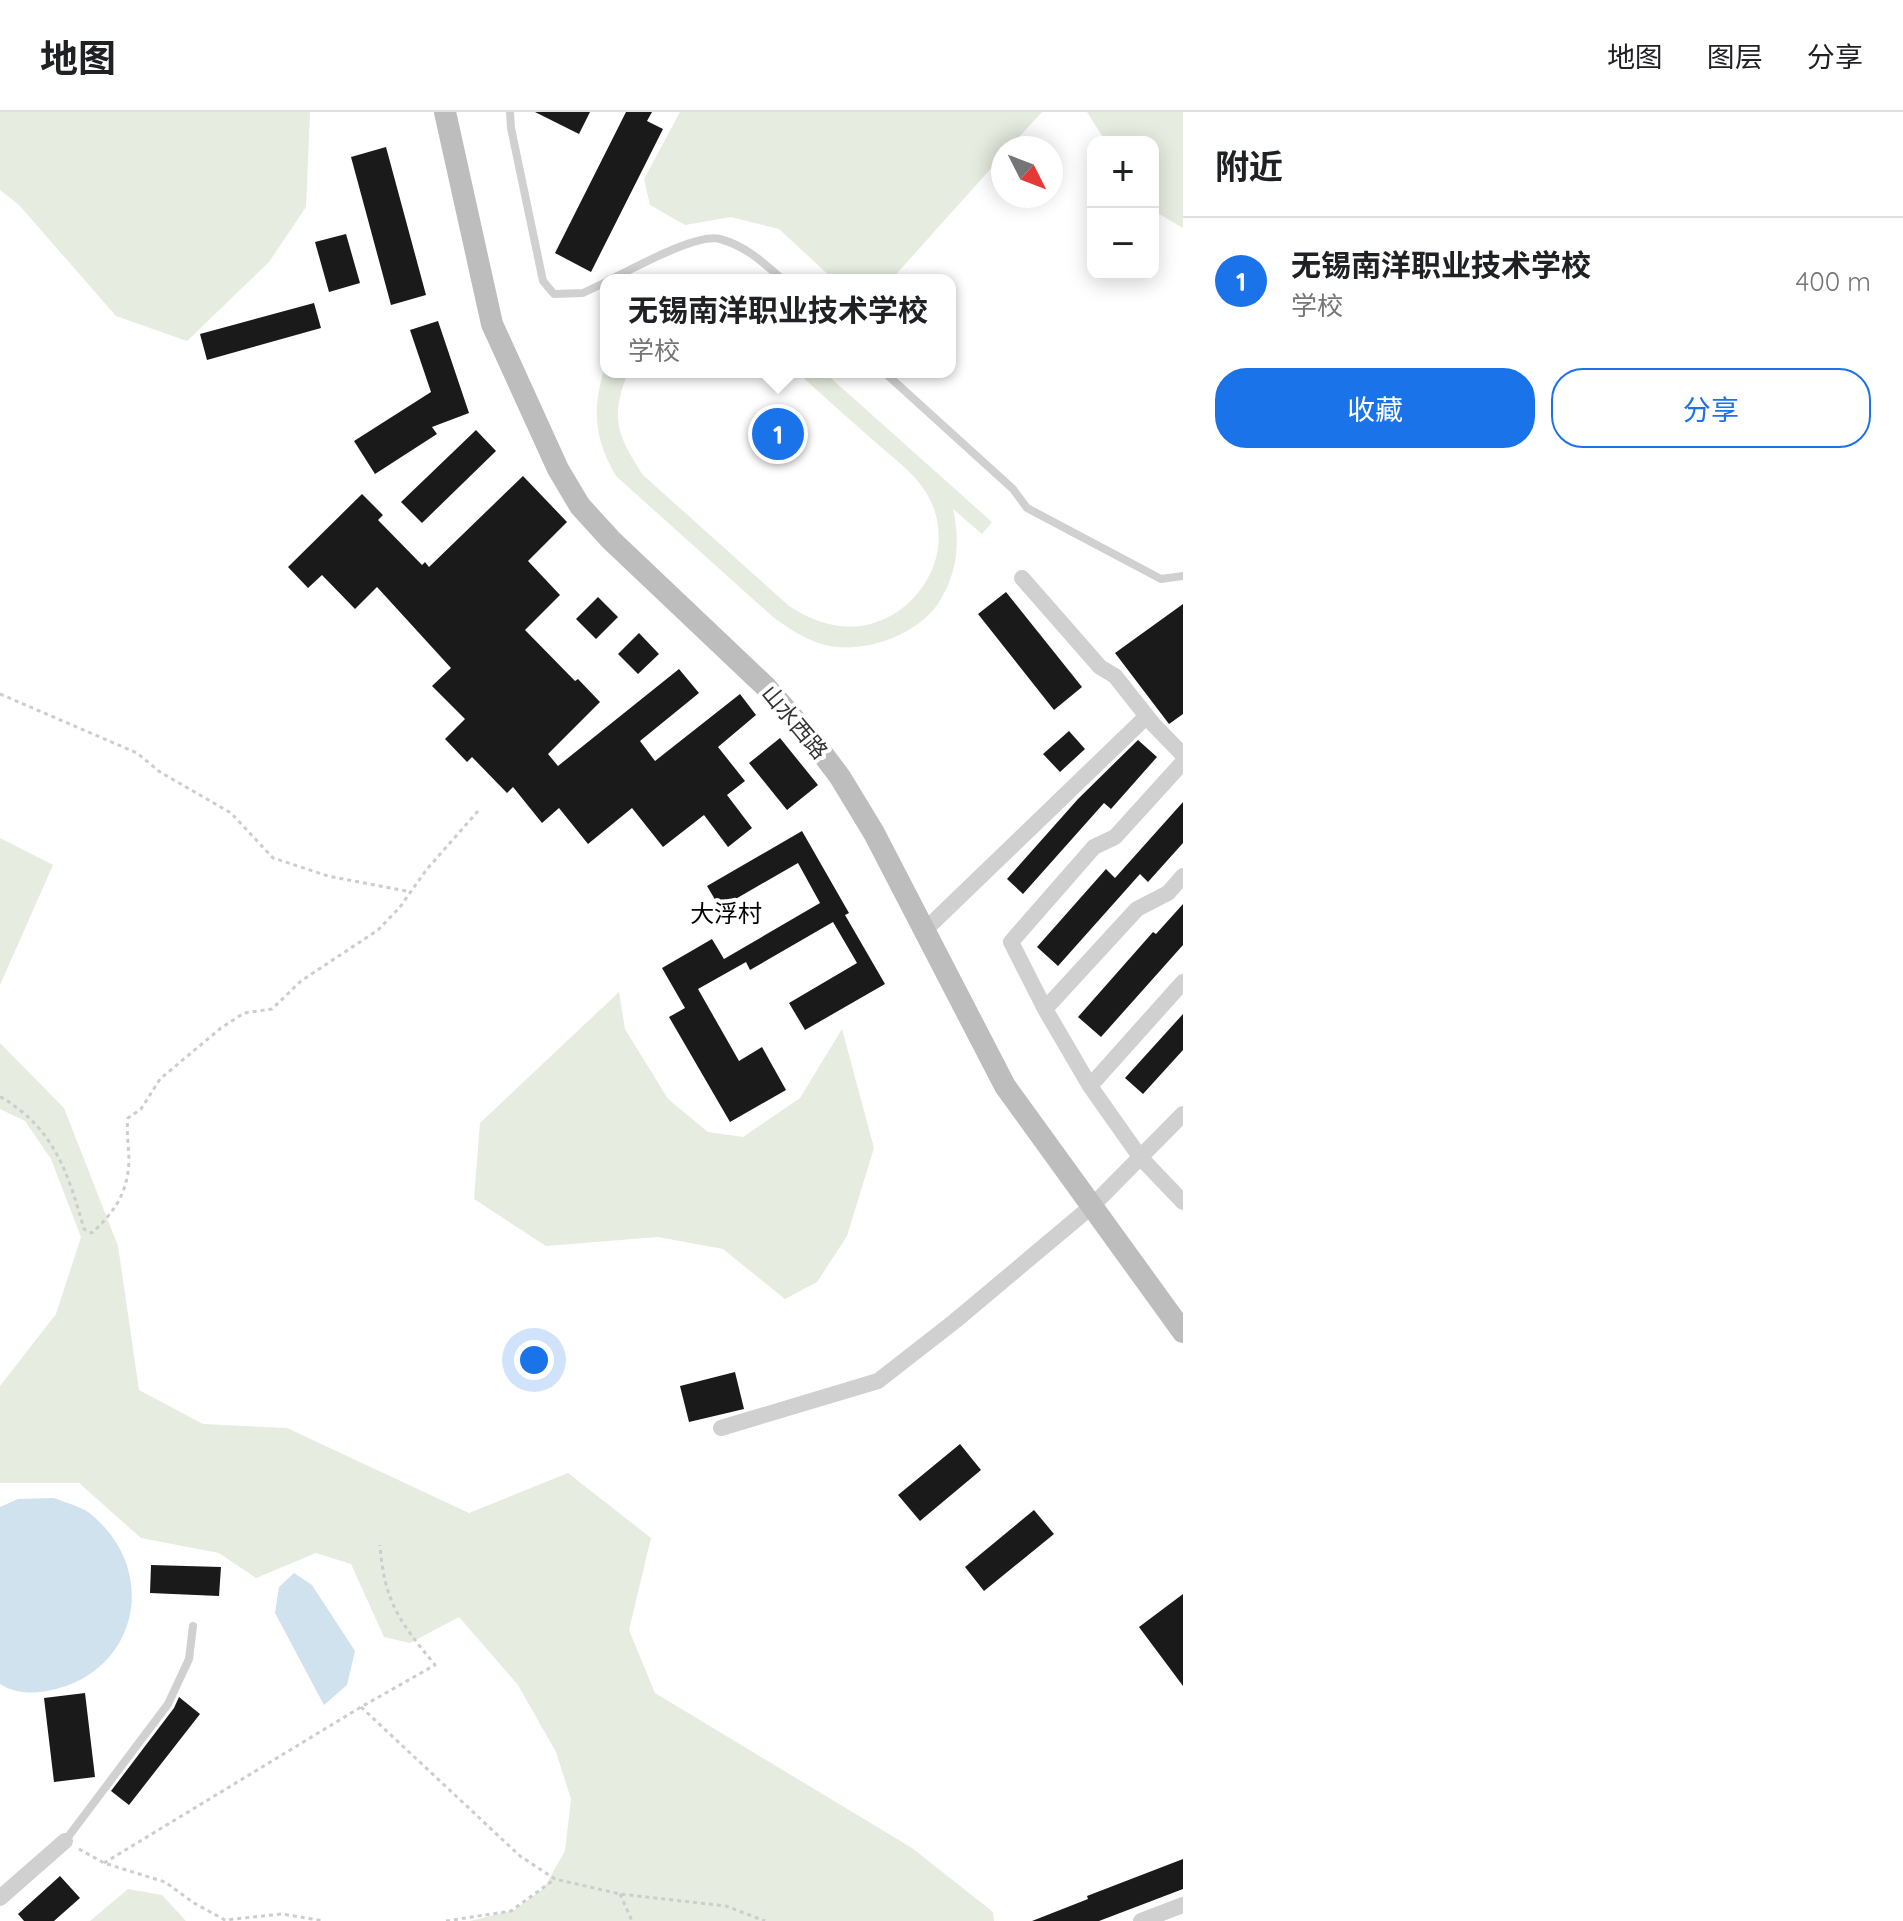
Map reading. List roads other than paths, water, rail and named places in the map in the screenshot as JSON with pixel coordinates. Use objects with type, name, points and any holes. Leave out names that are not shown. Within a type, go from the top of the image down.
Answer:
[{"type":"street","name":"山水西路","points":[[445,112],[492,324],[565,481],[580,506],[611,540],[766,687],[840,777],[874,833],[1005,1086],[1183,1332]]},
{"type":"street","points":[[1022,578],[1100,667],[1115,676],[1183,755]]},
{"type":"street","points":[[925,930],[1147,716]]},
{"type":"street","points":[[1183,762],[1115,837],[1094,847],[1011,942],[1045,1009],[1090,1086],[1140,1157],[1183,1202]]},
{"type":"street","points":[[1045,1009],[1137,909],[1168,893],[1183,876]]},
{"type":"street","points":[[1090,1086],[1183,982]]},
{"type":"street","points":[[721,1428],[878,1381],[1092,1206],[1183,1114]]},
{"type":"street","points":[[0,1898],[65,1841]]},
{"type":"street","points":[[1141,1921],[1183,1905]]},
{"type":"lane","points":[[510,112],[543,281],[554,294],[583,293],[600,285]]},
{"type":"lane","points":[[623,274],[685,244],[717,238],[754,254],[776,274]]},
{"type":"lane","points":[[891,378],[1013,489],[1027,508],[1161,579],[1183,576]]},
{"type":"lane","points":[[65,1841],[168,1704],[189,1659],[193,1626]]},
{"type":"water","points":[[54,1498],[89,1513],[114,1540],[127,1566],[132,1593],[129,1619],[119,1644],[101,1665],[77,1681],[47,1691],[17,1691],[0,1684],[0,1507],[18,1499]]},
{"type":"water","points":[[294,1573],[312,1585],[355,1651],[347,1685],[324,1705],[275,1613],[279,1587]]},
{"type":"place","name":"无锡南洋职业技术学校","points":[[778,434]]},
{"type":"district","name":"大浮村","points":[[726,913]]}]
